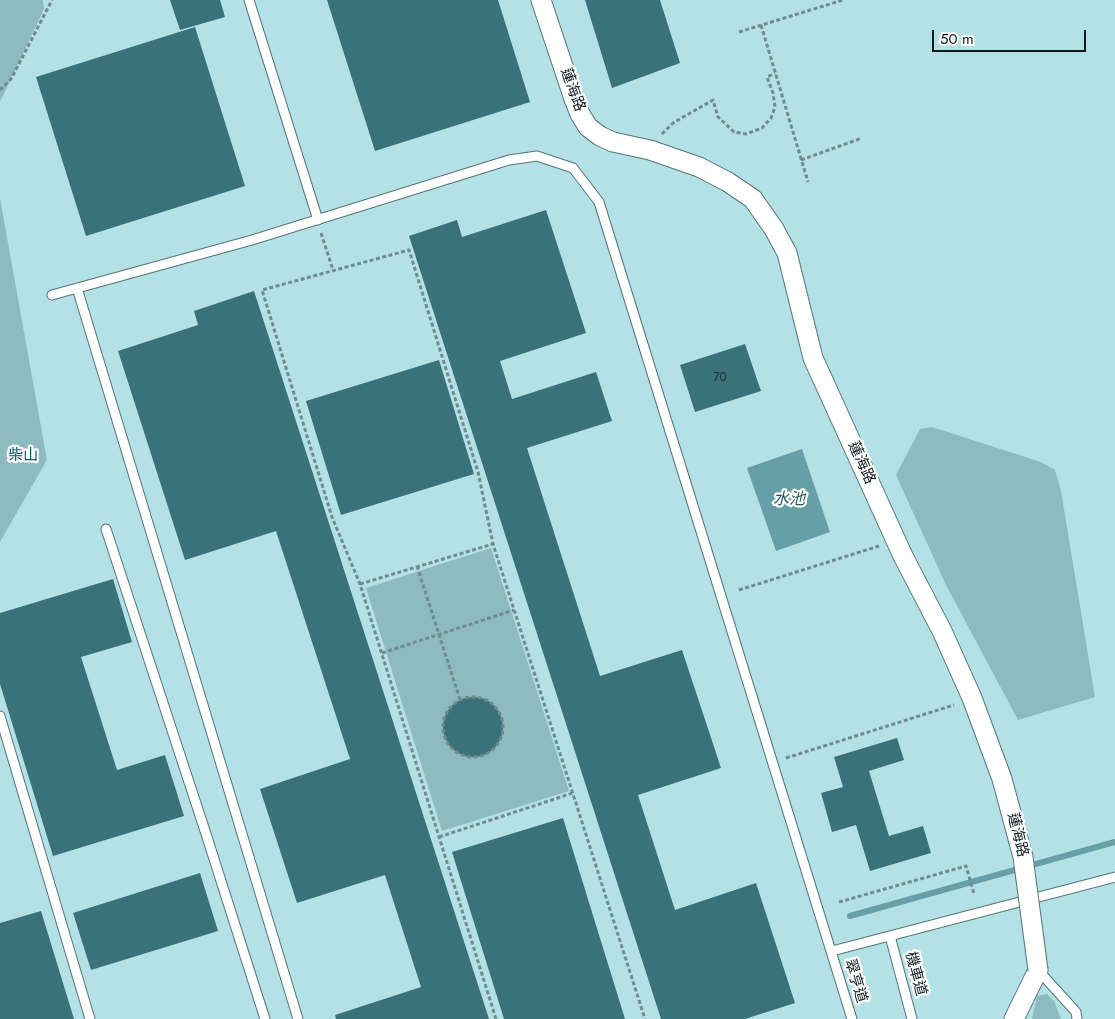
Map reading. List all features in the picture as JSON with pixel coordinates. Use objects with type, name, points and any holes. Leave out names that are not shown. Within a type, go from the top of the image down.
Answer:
[{"type":"street","name":"蓮海路","points":[[541,0],[574,99],[588,127],[600,136],[613,142],[650,150],[699,167],[728,182],[753,199],[774,229],[786,253],[813,358],[904,556],[942,631],[972,698],[1002,779],[1023,856],[1038,970]]},
{"type":"street","points":[[1014,1019],[1038,970]]},
{"type":"lane","points":[[249,0],[318,220]]},
{"type":"lane","name":"翠亨道","points":[[52,295],[318,220],[509,160],[537,156],[573,168],[599,202],[852,1019]]},
{"type":"lane","points":[[77,288],[298,1019]]},
{"type":"lane","points":[[106,530],[208,836],[265,1019]]},
{"type":"lane","points":[[0,716],[90,1019]]},
{"type":"lane","points":[[0,746],[4,731]]},
{"type":"lane","points":[[832,951],[1115,876]]},
{"type":"lane","name":"機車道","points":[[888,936],[907,1019]]},
{"type":"lane","name":"機車道","points":[[888,936],[912,1019]]},
{"type":"lane","points":[[1038,970],[1076,1012],[1077,1019]]},
{"type":"path","points":[[0,90],[11,79],[52,0]]},
{"type":"path","points":[[739,32],[843,0]]},
{"type":"path","points":[[760,25],[808,182]]},
{"type":"path","points":[[650,150],[673,123],[712,100],[718,118],[734,132],[746,134],[762,128],[771,118],[774,107],[773,93],[767,77],[775,73]]},
{"type":"path","points":[[801,160],[862,138]]},
{"type":"path","points":[[318,220],[334,270]]},
{"type":"path","points":[[496,1019],[360,584],[332,517],[262,290],[409,250],[478,472],[492,544],[645,1019]]},
{"type":"path","points":[[360,584],[492,544]]},
{"type":"path","points":[[739,590],[886,544]]},
{"type":"path","points":[[418,566],[460,700]]},
{"type":"path","points":[[382,653],[514,610]]},
{"type":"path","points":[[476,697],[486,700],[495,705],[501,714],[504,724],[502,738],[493,751],[484,756],[464,757],[448,745],[444,736],[444,717],[449,708],[460,700],[476,697]]},
{"type":"path","points":[[773,762],[963,702]]},
{"type":"path","points":[[439,837],[573,793]]},
{"type":"path","points":[[839,902],[966,866],[974,894]]},
{"type":"shaded area","points":[[43,0],[1115,0],[1115,1019],[0,1019],[0,542],[47,460],[0,198],[0,102],[44,9]]},
{"type":"green space","points":[[0,0],[43,0],[44,9],[0,102]]},
{"type":"green space","name":"柴山","points":[[0,198],[47,460],[0,542]]},
{"type":"green space","points":[[932,427],[1041,462],[1055,470],[1061,491],[1095,697],[1018,720],[946,585],[896,475],[920,429]]},
{"type":"green space","points":[[491,548],[569,791],[442,831],[366,588]]},
{"type":"green space","points":[[1047,994],[1054,1001],[1061,1019],[1032,1019],[1037,996]]},
{"type":"water","name":"水池","points":[[802,449],[830,532],[776,551],[747,468]]},
{"type":"building","points":[[170,0],[220,0],[225,17],[180,30]]},
{"type":"building","points":[[327,0],[498,0],[530,102],[375,151]]},
{"type":"building","points":[[585,0],[660,0],[680,63],[612,88]]},
{"type":"building","points":[[195,27],[245,186],[86,236],[36,77]]},
{"type":"building","points":[[546,210],[586,333],[500,361],[512,399],[596,372],[612,421],[527,448],[600,676],[682,650],[721,768],[638,795],[675,910],[756,883],[795,1003],[745,1019],[661,1019],[409,236],[457,220],[462,237]]},
{"type":"building","points":[[254,291],[489,1019],[336,1019],[335,1015],[421,987],[385,875],[297,903],[260,789],[350,759],[276,531],[185,560],[118,351],[198,325],[194,311]]},
{"type":"building","points":[[745,344],[761,391],[695,412],[680,365]]},
{"type":"building","points":[[439,360],[474,474],[341,515],[306,401]]},
{"type":"building","points":[[113,579],[132,642],[81,657],[117,770],[165,755],[184,816],[53,856],[0,684],[0,613]]},
{"type":"building","points":[[467,697],[479,697],[490,702],[498,710],[503,721],[501,739],[490,752],[479,757],[467,757],[456,752],[448,744],[443,733],[443,721],[448,710],[456,702]]},
{"type":"building","points":[[897,738],[904,760],[869,771],[889,836],[923,826],[931,853],[870,871],[856,825],[832,832],[821,793],[843,787],[834,757]]},
{"type":"building","points":[[563,818],[625,1019],[504,1019],[452,852]]},
{"type":"building","points":[[200,873],[218,931],[91,970],[73,913]]},
{"type":"building","points":[[41,911],[74,1019],[0,1019],[0,923]]},
{"type":"waterway","points":[[850,916],[1115,842]]}]
